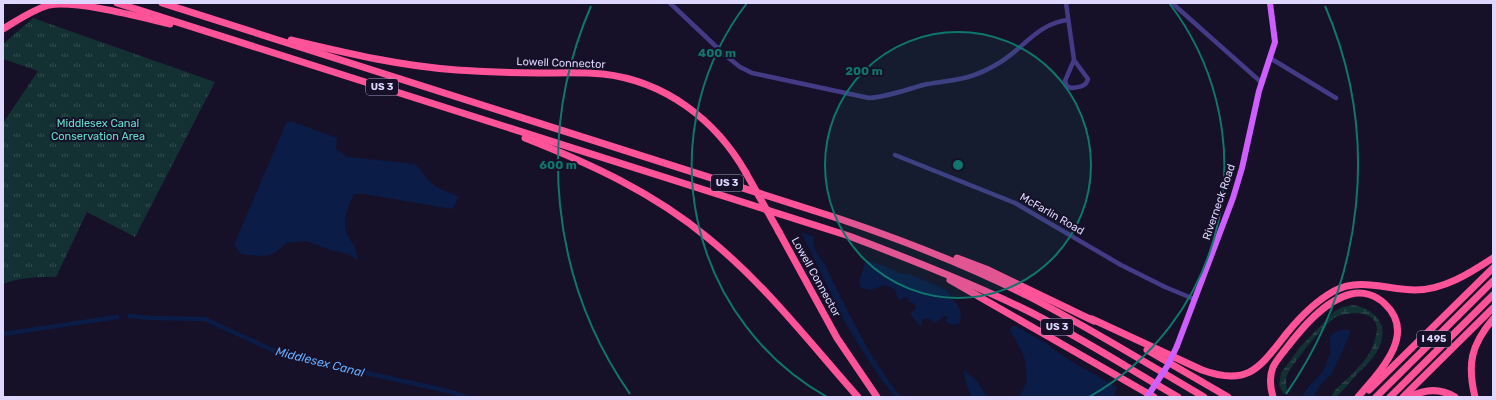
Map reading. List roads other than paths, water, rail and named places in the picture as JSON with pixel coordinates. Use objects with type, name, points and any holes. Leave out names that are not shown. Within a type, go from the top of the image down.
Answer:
[{"type":"highway","name":"US 3","points":[[117,3],[849,236],[930,267],[1033,314],[1178,397]]},
{"type":"highway","name":"US 3","points":[[162,3],[902,240],[961,265],[1034,299],[1204,397]]},
{"type":"highway","points":[[3,30],[29,13],[50,4],[73,4],[98,7],[228,38]]},
{"type":"highway","name":"Lowell Connector","points":[[227,24],[352,55],[419,67],[500,73],[609,75],[634,81],[666,94],[698,114],[725,141],[746,174],[779,232],[837,338],[877,397]]},
{"type":"highway","points":[[473,116],[598,168],[638,190],[683,219],[721,249],[756,282],[858,397]]},
{"type":"highway","points":[[902,240],[941,252],[986,269],[1092,320],[1202,370],[1220,375],[1241,375],[1250,372],[1261,365],[1302,316],[1320,301],[1338,289],[1358,284],[1411,290],[1434,288],[1458,279],[1493,258]]},
{"type":"highway","points":[[930,267],[962,287],[1154,397]]},
{"type":"highway","points":[[1363,397],[1493,268]]},
{"type":"highway","name":"I 495","points":[[1376,397],[1493,281]]},
{"type":"highway","points":[[1273,397],[1270,382],[1273,368],[1292,341],[1307,323],[1325,308],[1341,297],[1355,293],[1369,294],[1381,301],[1396,320],[1397,329],[1395,345],[1390,356],[1358,397]]},
{"type":"highway","name":"I 495","points":[[1390,397],[1493,295]]},
{"type":"highway","points":[[1403,397],[1493,308]]},
{"type":"highway","points":[[1475,397],[1471,378],[1471,358],[1478,339],[1493,319]]},
{"type":"highway","points":[[1092,320],[1228,397]]},
{"type":"highway","points":[[1410,397],[1420,392],[1430,390],[1444,392],[1455,397]]},
{"type":"main road","name":"Riverneck Road","points":[[1147,397],[1168,365],[1177,346],[1235,191],[1242,168],[1250,126],[1275,42],[1270,3]]},
{"type":"street","points":[[670,3],[725,55],[740,67],[752,73],[869,98],[880,98],[925,85],[978,74],[1008,57],[1026,43],[1038,31],[1056,22],[1068,20]]},
{"type":"street","points":[[1066,3],[1074,60],[1088,79],[1084,86],[1071,88],[1067,86],[1065,81],[1074,60]]},
{"type":"street","points":[[1172,3],[1262,83]]},
{"type":"street","points":[[1270,58],[1336,98]]},
{"type":"street","name":"McFarlin Road","points":[[895,155],[1015,203],[1121,265],[1165,287],[1194,299]]},
{"type":"water","points":[[291,121],[337,138],[336,149],[348,157],[416,164],[428,180],[437,187],[459,197],[452,209],[363,194],[354,194],[346,214],[345,229],[356,249],[357,260],[348,254],[333,251],[306,241],[286,243],[276,252],[266,256],[241,254],[234,245],[286,123]]},
{"type":"water","points":[[801,232],[814,237],[813,241],[815,248],[859,333],[889,382],[901,397],[895,397],[856,341],[844,320]]},
{"type":"water","points":[[866,260],[900,274],[909,274],[946,290],[959,307],[961,314],[960,322],[955,325],[950,324],[946,322],[947,316],[944,316],[935,323],[926,318],[922,320],[922,325],[920,326],[910,314],[916,309],[915,304],[909,301],[907,297],[899,300],[894,289],[885,285],[871,290],[861,288],[859,281]]},
{"type":"water","points":[[1013,326],[1016,326],[1047,344],[1069,360],[1117,387],[1114,397],[1019,397],[1027,381],[1025,360],[1010,331]]},
{"type":"water","points":[[1341,330],[1350,330],[1350,334],[1332,374],[1322,383],[1313,397],[1302,397],[1326,365],[1331,353],[1331,336]]},
{"type":"water","points":[[964,370],[978,382],[987,397],[971,397],[965,381]]},
{"type":"waterway","name":"Middlesex Canal","points":[[130,316],[205,319],[281,354],[452,392],[466,397]]},
{"type":"waterway","name":"Middlesex Canal","points":[[3,334],[117,317]]},
{"type":"park label","name":"Middlesex Canal Conservation Area","points":[[98,129]]}]
